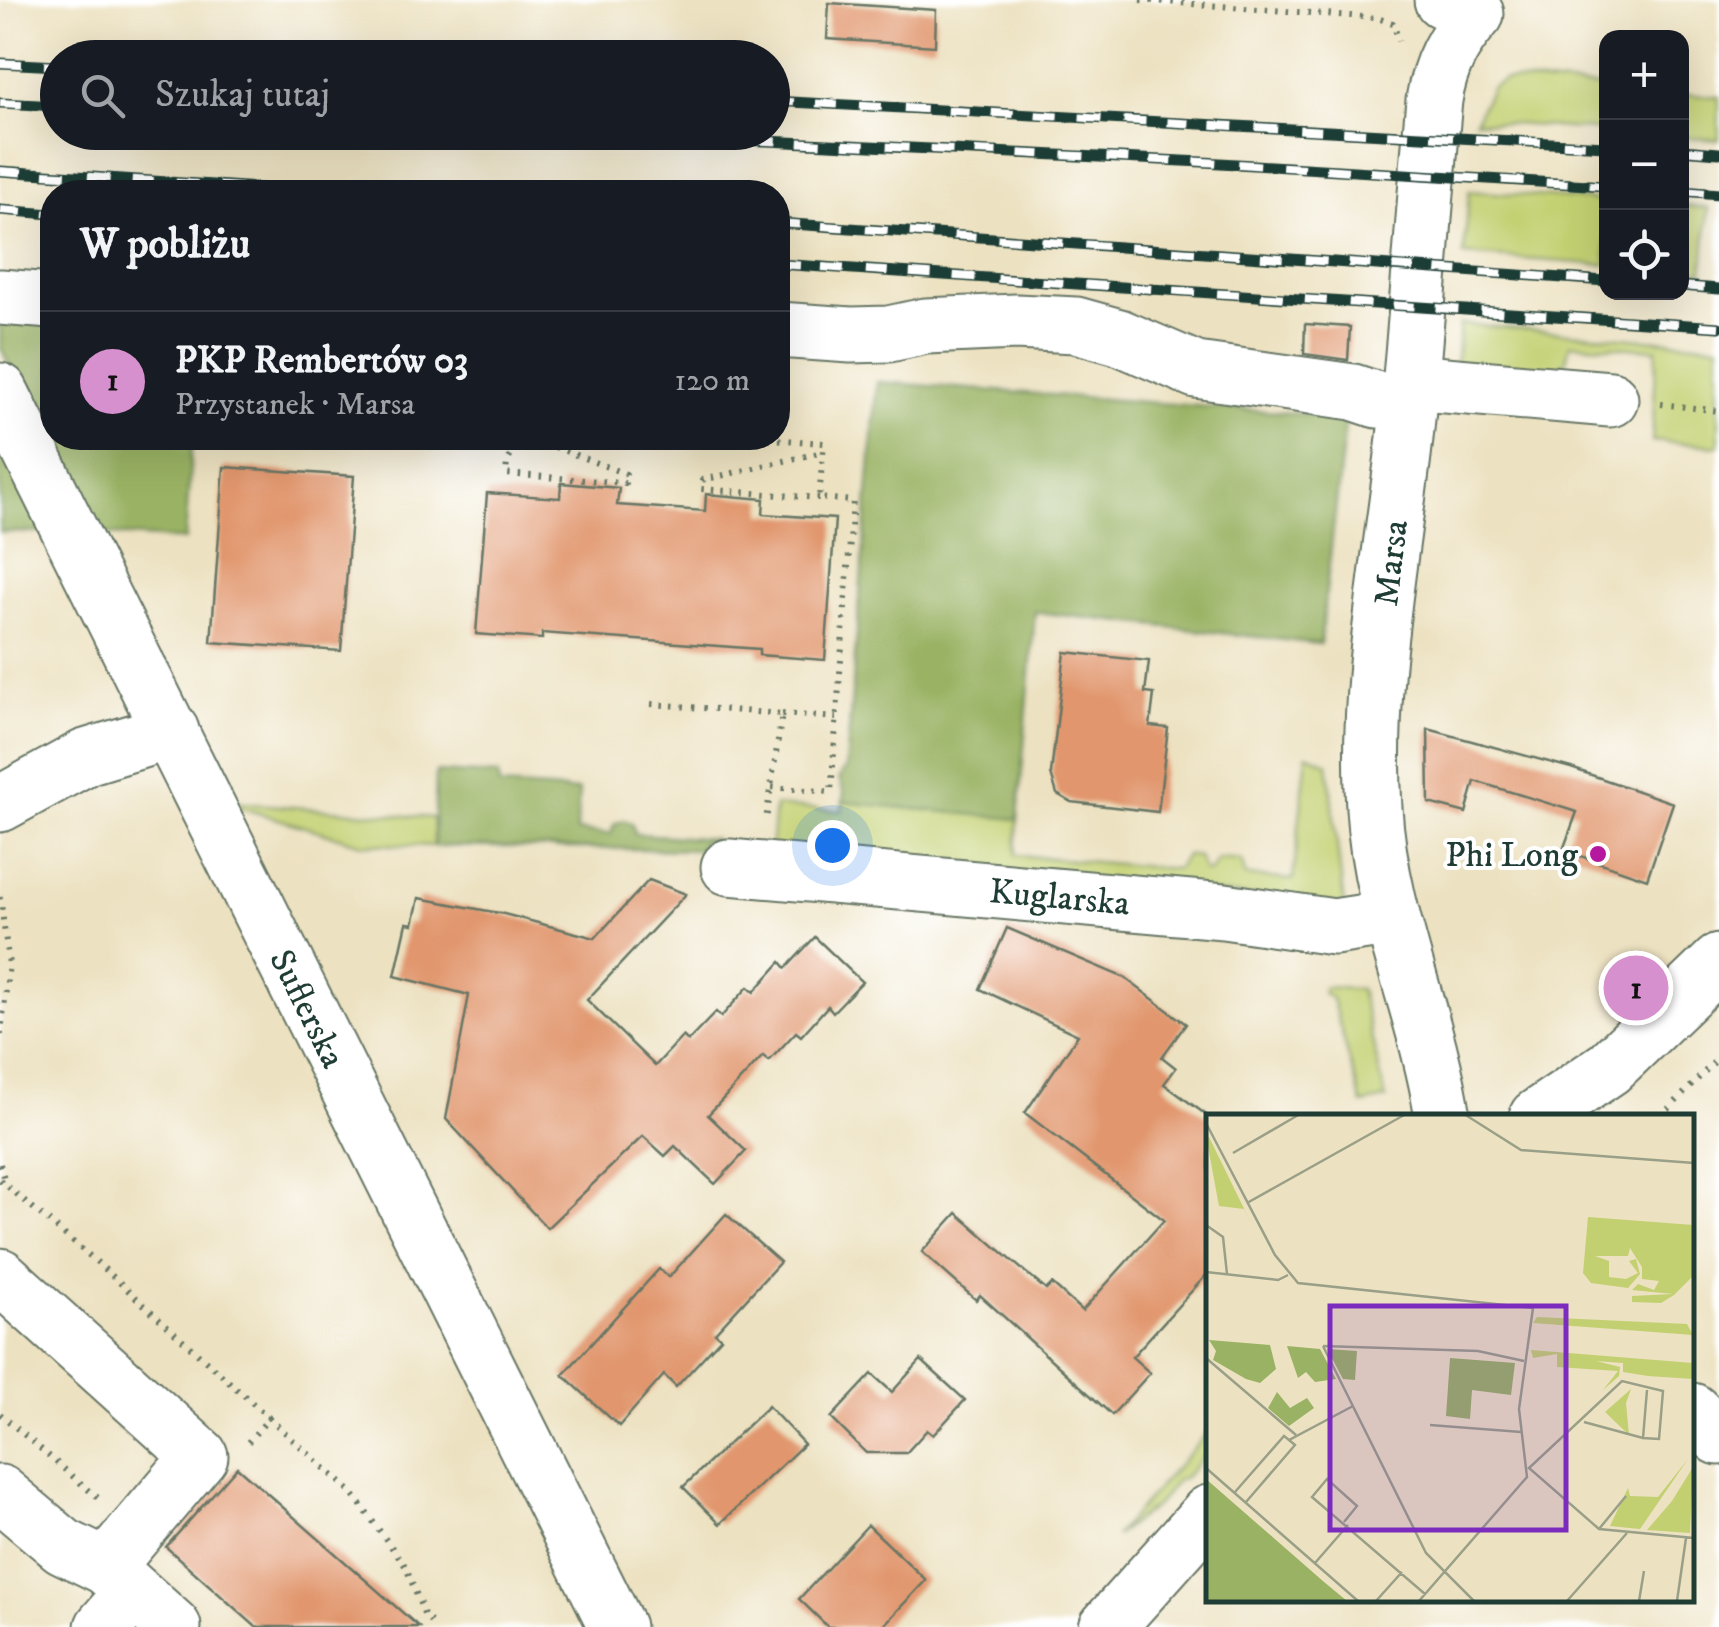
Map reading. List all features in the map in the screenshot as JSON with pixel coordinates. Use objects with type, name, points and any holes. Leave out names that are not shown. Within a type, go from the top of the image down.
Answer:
[{"type":"street","name":"Marsa","points":[[1442,1114],[1433,1058],[1392,918],[1377,846],[1372,751],[1410,390],[1436,88],[1455,38],[1459,7]]},
{"type":"street","points":[[0,297],[40,300]]},
{"type":"street","points":[[790,331],[851,335],[889,334],[926,326],[1016,322],[1076,325],[1119,336],[1196,370],[1353,392],[1376,400],[1410,390],[1610,399]]},
{"type":"street","name":"Suflerska","points":[[0,391],[618,1627]]},
{"type":"street","points":[[0,804],[86,756],[171,730]]},
{"type":"street","name":"Kuglarska","points":[[729,867],[1224,911],[1334,927],[1392,918]]},
{"type":"street","points":[[1541,1114],[1609,1068],[1719,962]]},
{"type":"street","points":[[0,1276],[200,1456],[114,1595]]},
{"type":"street","points":[[1694,1413],[1719,1437]]},
{"type":"street","points":[[0,1494],[114,1595],[173,1627]]},
{"type":"street","points":[[1107,1627],[1206,1516]]},
{"type":"path","points":[[1140,0],[1376,18],[1393,23],[1403,52]]},
{"type":"path","points":[[1305,13],[1306,0]]},
{"type":"path","points":[[790,440],[824,443],[820,498]]},
{"type":"path","points":[[514,450],[506,462],[506,474],[625,483],[626,474],[563,450]]},
{"type":"path","points":[[770,787],[830,792],[853,501],[701,489],[703,480],[823,452]]},
{"type":"path","points":[[651,704],[837,718]]},
{"type":"path","points":[[767,806],[782,714]]},
{"type":"path","points":[[0,897],[9,964],[0,1042]]},
{"type":"path","points":[[1664,1114],[1719,1057]]},
{"type":"path","points":[[0,1164],[3,1182],[352,1492],[406,1567],[425,1617],[437,1627]]},
{"type":"path","points":[[0,1414],[104,1504]]},
{"type":"path","points":[[244,1446],[269,1418]]},
{"type":"green space","points":[[1504,80],[1599,87],[1599,130],[1475,121],[1491,88]]},
{"type":"green space","points":[[1689,95],[1719,97],[1719,140],[1689,138]]},
{"type":"green space","points":[[1469,191],[1599,200],[1599,265],[1464,255]]},
{"type":"green space","points":[[1689,207],[1708,208],[1703,271],[1689,270]]},
{"type":"green space","points":[[0,317],[40,319],[40,424],[0,347]]},
{"type":"green space","points":[[1460,324],[1719,345],[1719,446],[1652,441],[1657,349],[1570,344],[1566,360],[1557,372],[1456,367]]},
{"type":"green space","points":[[877,382],[1346,417],[1320,644],[1035,612],[1018,819],[843,802],[839,778],[846,768]]},
{"type":"green space","points":[[0,433],[50,533],[0,532]]},
{"type":"green space","points":[[53,450],[191,450],[185,540],[97,534]]},
{"type":"green space","points":[[1307,754],[1328,763],[1344,906],[771,850],[775,806],[842,811],[843,802],[1018,819],[1016,855],[1176,869],[1186,855],[1198,857],[1205,872],[1218,859],[1242,861],[1245,876],[1293,880]]},
{"type":"green space","points":[[436,772],[498,775],[499,786],[579,791],[577,831],[611,834],[614,824],[624,820],[632,824],[635,834],[714,839],[711,845],[701,844],[700,850],[434,846]]},
{"type":"green space","points":[[230,802],[433,818],[434,846],[362,844]]},
{"type":"green space","points":[[1324,987],[1360,989],[1386,1099],[1362,1104],[1332,999],[1322,992]]},
{"type":"green space","points":[[1206,1434],[1206,1454],[1176,1481],[1158,1504],[1115,1536]]},
{"type":"building","points":[[829,3],[936,10],[935,46],[827,39]]},
{"type":"building","points":[[1305,324],[1350,327],[1348,360],[1304,354]]},
{"type":"building","points":[[224,467],[354,476],[341,651],[211,642]]},
{"type":"building","points":[[561,483],[619,488],[617,505],[705,511],[706,494],[764,499],[763,514],[835,519],[825,660],[759,655],[759,649],[542,633],[542,639],[476,634],[487,493],[560,498]]},
{"type":"building","points":[[1065,652],[1149,661],[1145,693],[1154,694],[1150,726],[1168,728],[1158,812],[1071,802],[1057,794],[1051,774]]},
{"type":"building","points":[[1428,729],[1571,768],[1673,803],[1647,879],[1563,850],[1577,812],[1475,781],[1466,813],[1429,803]]},
{"type":"building","points":[[649,880],[686,894],[587,1000],[655,1066],[683,1036],[688,1041],[716,1012],[721,1017],[748,987],[754,992],[781,962],[786,968],[815,937],[862,982],[833,1012],[828,1006],[801,1036],[796,1032],[769,1061],[763,1056],[708,1115],[746,1151],[715,1184],[675,1146],[665,1156],[643,1136],[547,1228],[446,1119],[469,995],[395,976],[407,923],[413,924],[419,898],[504,914],[595,938]]},
{"type":"building","points":[[1007,928],[1125,978],[1186,1024],[1162,1057],[1176,1068],[1164,1084],[1206,1115],[1206,1275],[1132,1357],[1150,1373],[1112,1415],[980,1295],[976,1300],[922,1252],[957,1213],[1046,1290],[1052,1284],[1082,1311],[1164,1220],[1025,1113],[1078,1035],[980,989]]},
{"type":"building","points":[[726,1214],[780,1262],[715,1333],[721,1338],[676,1387],[664,1375],[619,1426],[563,1375],[659,1269],[669,1277]]},
{"type":"building","points":[[921,1360],[965,1400],[933,1435],[927,1430],[906,1453],[866,1453],[831,1418],[872,1374],[892,1392]]},
{"type":"building","points":[[768,1406],[804,1444],[720,1524],[683,1487]]},
{"type":"building","points":[[237,1467],[419,1627],[256,1627],[166,1547]]},
{"type":"building","points":[[868,1525],[926,1580],[882,1627],[828,1627],[799,1599]]},
{"type":"railway","points":[[0,63],[40,65]]},
{"type":"railway","points":[[790,102],[1599,146]]},
{"type":"railway","points":[[0,103],[40,105]]},
{"type":"railway","points":[[790,142],[1599,186]]},
{"type":"railway","points":[[1689,151],[1719,153]]},
{"type":"railway","points":[[0,171],[137,180]]},
{"type":"railway","points":[[1689,192],[1719,194]]},
{"type":"railway","points":[[0,210],[40,213]]},
{"type":"railway","points":[[790,224],[1599,281]]},
{"type":"railway","points":[[790,265],[1719,327]]},
{"type":"railway","points":[[1689,287],[1719,289]]},
{"type":"place","name":"Phi Long","points":[[1598,854]]},
{"type":"place","name":"PKP Rembertów 03","points":[[1636,988]]}]
